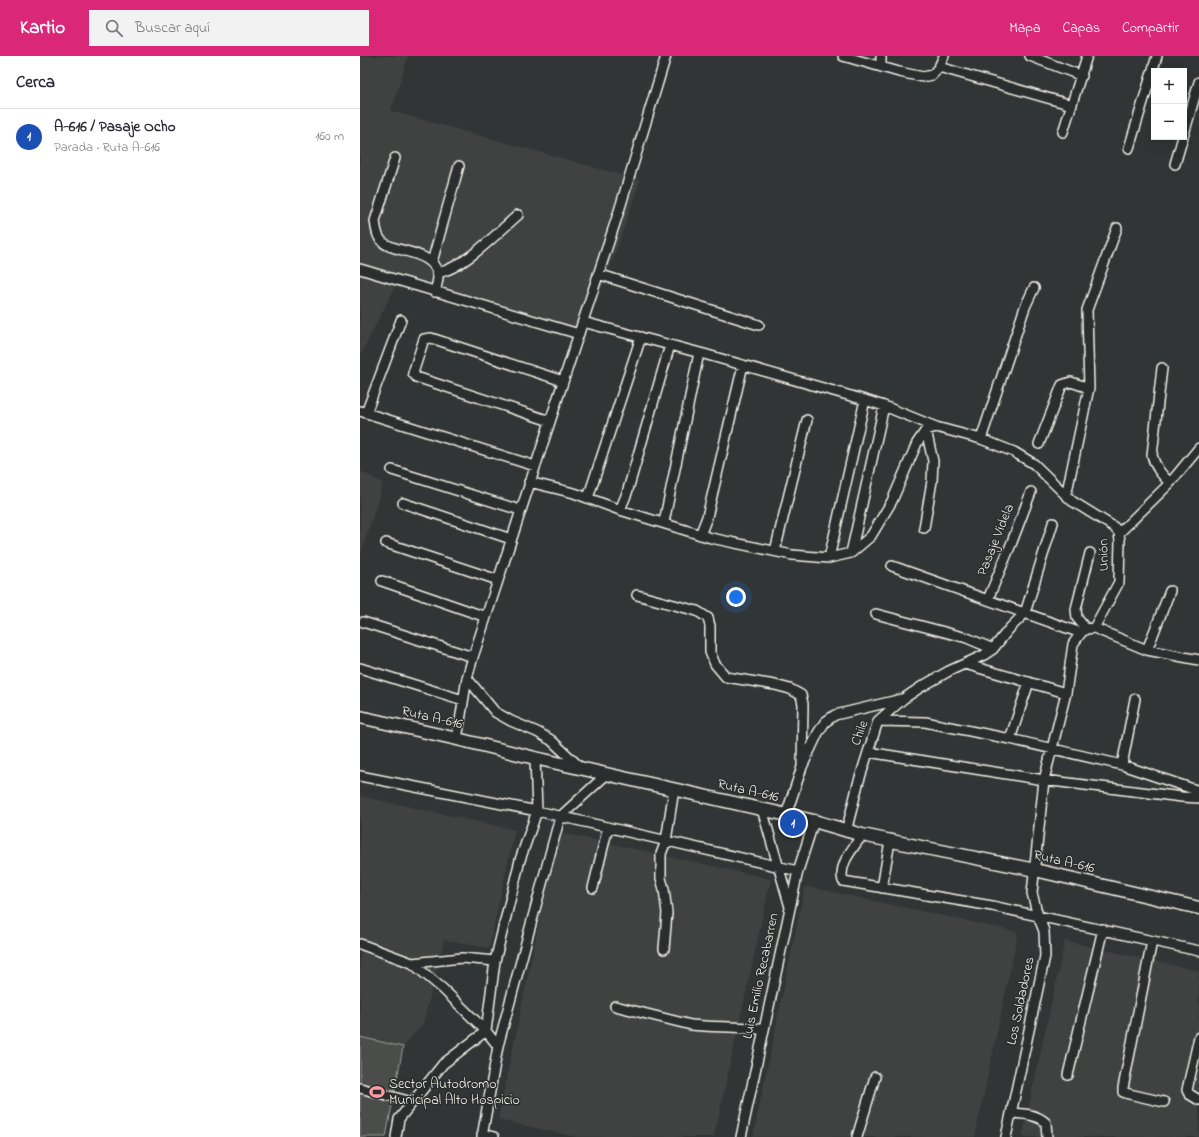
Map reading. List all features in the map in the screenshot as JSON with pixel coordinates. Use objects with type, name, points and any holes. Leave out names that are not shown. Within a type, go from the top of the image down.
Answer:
[{"type":"main road","name":"Ruta A-616","points":[[360,717],[814,821],[846,832],[1035,870],[1199,908]]},
{"type":"street","points":[[457,739],[467,678],[473,657],[529,482],[619,211],[666,56]]},
{"type":"street","points":[[843,56],[923,77],[932,75],[940,67],[944,56]]},
{"type":"street","points":[[880,56],[881,67]]},
{"type":"street","points":[[1030,56],[1082,76]]},
{"type":"street","points":[[1063,132],[1082,76],[1087,56]]},
{"type":"street","points":[[1129,148],[1157,56]]},
{"type":"street","points":[[940,67],[1072,105]]},
{"type":"street","points":[[1187,124],[1199,82]]},
{"type":"street","points":[[1175,164],[1182,140]]},
{"type":"street","points":[[395,158],[375,221],[376,231],[380,240],[386,245],[425,258],[432,262],[438,273],[435,292]]},
{"type":"street","points":[[432,262],[459,166]]},
{"type":"street","points":[[438,273],[448,271],[462,263],[518,215]]},
{"type":"street","points":[[1066,496],[1089,388],[1088,310],[1117,228]]},
{"type":"street","points":[[360,269],[579,334]]},
{"type":"street","points":[[598,274],[759,325]]},
{"type":"street","points":[[981,439],[1025,307],[1034,288]]},
{"type":"street","points":[[401,320],[363,412],[535,466]]},
{"type":"street","name":"Unión","points":[[583,322],[743,365],[865,400],[936,427],[981,439],[1014,452],[1034,464],[1072,501],[1114,527],[1119,533],[1119,582],[1087,630],[1073,644],[1066,693],[1044,780],[1035,870]]},
{"type":"street","points":[[588,498],[641,337]]},
{"type":"street","points":[[550,421],[416,377],[412,372],[424,339],[431,338],[563,381]]},
{"type":"street","points":[[620,510],[627,493],[670,345]]},
{"type":"street","points":[[664,522],[699,353]]},
{"type":"street","points":[[700,535],[707,517],[743,365]]},
{"type":"street","points":[[1162,368],[1152,455],[1159,473],[1170,483]]},
{"type":"street","points":[[1039,444],[1062,385],[1071,382],[1089,388]]},
{"type":"street","points":[[829,558],[865,400]]},
{"type":"street","points":[[851,553],[884,406]]},
{"type":"street","points":[[775,551],[807,420]]},
{"type":"street","points":[[529,482],[588,498],[620,510],[664,522],[700,535],[792,555],[829,558],[851,553],[871,536],[892,502],[918,443],[926,430],[936,427]]},
{"type":"street","points":[[924,528],[933,471],[933,462],[926,430]]},
{"type":"street","points":[[1119,533],[1170,483],[1199,448]]},
{"type":"street","points":[[392,470],[520,510]]},
{"type":"street","name":"Pasaje Videla","points":[[988,599],[1031,492]]},
{"type":"street","points":[[403,503],[511,539]]},
{"type":"street","points":[[1025,613],[1053,523]]},
{"type":"street","points":[[386,543],[498,580]]},
{"type":"street","points":[[1087,630],[1077,618],[1076,609],[1090,553]]},
{"type":"street","points":[[892,566],[1025,613],[1087,630],[1147,650],[1199,659]]},
{"type":"street","points":[[382,580],[486,617]]},
{"type":"street","points":[[1147,650],[1170,591]]},
{"type":"street","points":[[637,595],[697,611],[708,618],[710,626],[710,652],[715,664],[726,677],[774,685],[790,689],[801,695],[803,704],[802,767]]},
{"type":"street","name":"Chile","points":[[846,832],[858,784],[878,721],[903,699],[921,686],[949,671],[984,656],[993,649],[1009,629],[1025,613]]},
{"type":"street","points":[[876,614],[967,638],[993,649]]},
{"type":"street","points":[[363,622],[473,657]]},
{"type":"street","points":[[965,664],[1066,693]]},
{"type":"street","points":[[360,668],[463,700]]},
{"type":"street","points":[[467,678],[495,712],[551,740],[581,768]]},
{"type":"street","points":[[1010,739],[1030,682]]},
{"type":"street","points":[[1122,766],[1135,698]]},
{"type":"street","points":[[786,815],[802,767],[825,722],[835,715],[903,699]]},
{"type":"street","points":[[878,721],[925,722],[1010,739],[1122,766],[1199,791]]},
{"type":"street","points":[[868,752],[1044,780],[1199,798]]},
{"type":"street","points":[[396,1137],[399,1119],[443,1064],[486,1031],[495,961],[520,860],[537,811],[535,758]]},
{"type":"street","points":[[494,1137],[482,1136],[498,1046],[560,816],[607,774]]},
{"type":"street","points":[[360,776],[537,811],[798,871]]},
{"type":"street","points":[[664,949],[667,913],[661,878],[661,854],[666,841],[674,789]]},
{"type":"street","points":[[762,810],[790,908]]},
{"type":"street","name":"Luis Emilio Recabarren","points":[[741,1137],[798,871],[814,821]]},
{"type":"street","points":[[593,888],[608,827]]},
{"type":"street","points":[[862,835],[842,866],[841,875],[844,881],[992,906],[1104,929],[1199,951]]},
{"type":"street","points":[[882,888],[890,841]]},
{"type":"street","name":"Los Soldadores","points":[[1006,1137],[1045,956],[1044,931],[1038,916],[1032,893],[1035,870]]},
{"type":"street","points":[[1068,1075],[1104,929]]},
{"type":"street","points":[[1152,940],[1123,1088],[1124,1092],[1129,1094],[1164,1102]]},
{"type":"street","points":[[360,944],[412,963],[443,989],[486,1031],[498,1046]]},
{"type":"street","points":[[412,963],[462,958],[495,961]]},
{"type":"street","points":[[615,1006],[691,1025],[750,1027],[764,1030]]},
{"type":"street","points":[[1199,1037],[1187,1090],[1189,1094],[1199,1100]]},
{"type":"street","points":[[857,1137],[875,1077]]},
{"type":"street","points":[[360,1088],[412,1102]]},
{"type":"street","points":[[1012,1113],[1032,1114],[1040,1118],[1046,1123],[1047,1137]]},
{"type":"shaded area","points":[[360,56],[408,56],[391,111],[640,180],[614,257],[583,336],[399,279],[360,356]]},
{"type":"shaded area","points":[[360,471],[383,483],[360,557]]},
{"type":"shaded area","points":[[360,796],[515,830],[489,948],[444,940],[423,1024],[403,1047],[360,1037]]},
{"type":"shaded area","points":[[558,832],[771,879],[714,1137],[577,1137],[498,1120]]},
{"type":"shaded area","points":[[805,886],[1018,932],[975,1137],[753,1137]]},
{"type":"shaded area","points":[[1065,941],[1199,971],[1199,1137],[1022,1137]]},
{"type":"shaded area","name":"Sector Autodromo Municipal Alto Hospicio","points":[[360,1037],[403,1047],[386,1137],[360,1137]]},
{"type":"place","name":"A-616 / Pasaje Ocho","points":[[793,823]]},
{"type":"place","name":"Sector Autodromo Municipal Alto Hospicio","points":[[377,1092]]}]
